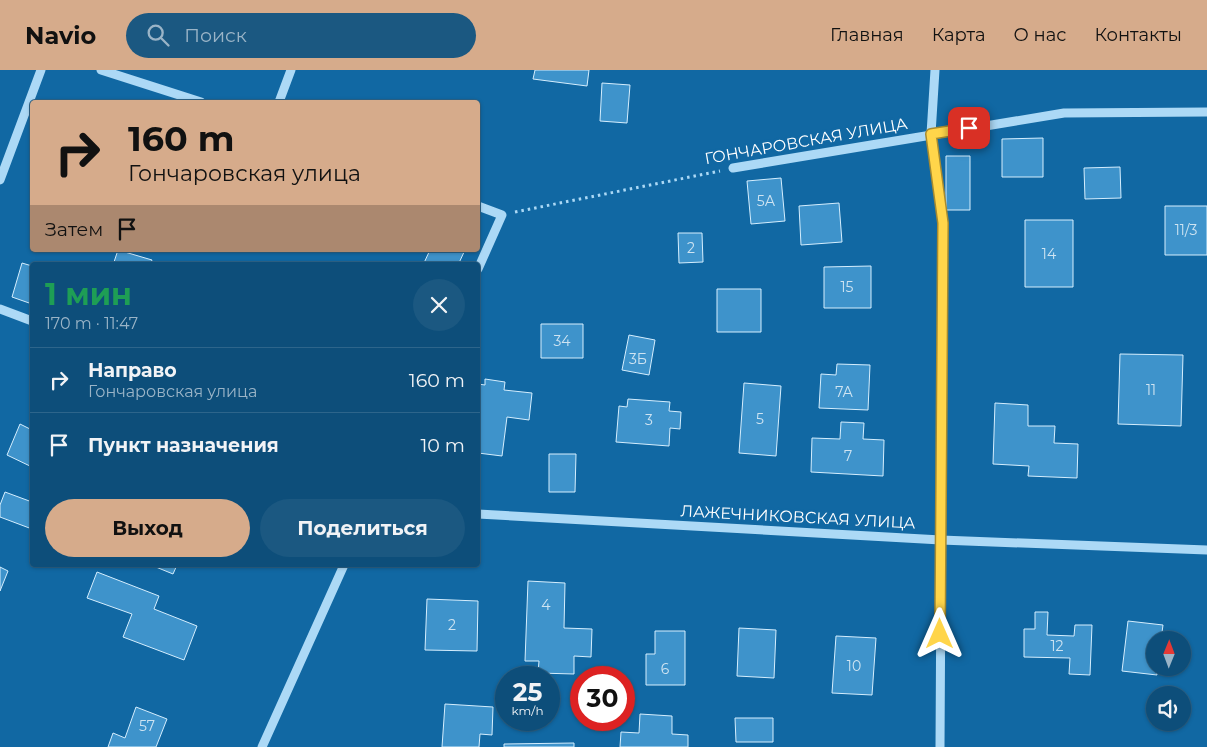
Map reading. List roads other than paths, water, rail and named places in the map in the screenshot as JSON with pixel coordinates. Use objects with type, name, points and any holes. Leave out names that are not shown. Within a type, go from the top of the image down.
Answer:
[{"type":"street","points":[[0,180],[41,70]]},
{"type":"street","points":[[101,70],[195,100]]},
{"type":"street","points":[[279,100],[291,70]]},
{"type":"street","points":[[935,70],[931,134],[943,223],[940,747]]},
{"type":"street","name":"ГОНЧАРОВСКАЯ УЛИЦА","points":[[732,168],[1064,113],[1207,112]]},
{"type":"street","points":[[480,207],[502,215],[480,264]]},
{"type":"street","points":[[0,309],[30,320]]},
{"type":"street","name":"ЛАЖЕЧНИКОВСКАЯ УЛИЦА","points":[[480,514],[941,540],[1207,550]]},
{"type":"street","points":[[262,747],[343,567]]}]
